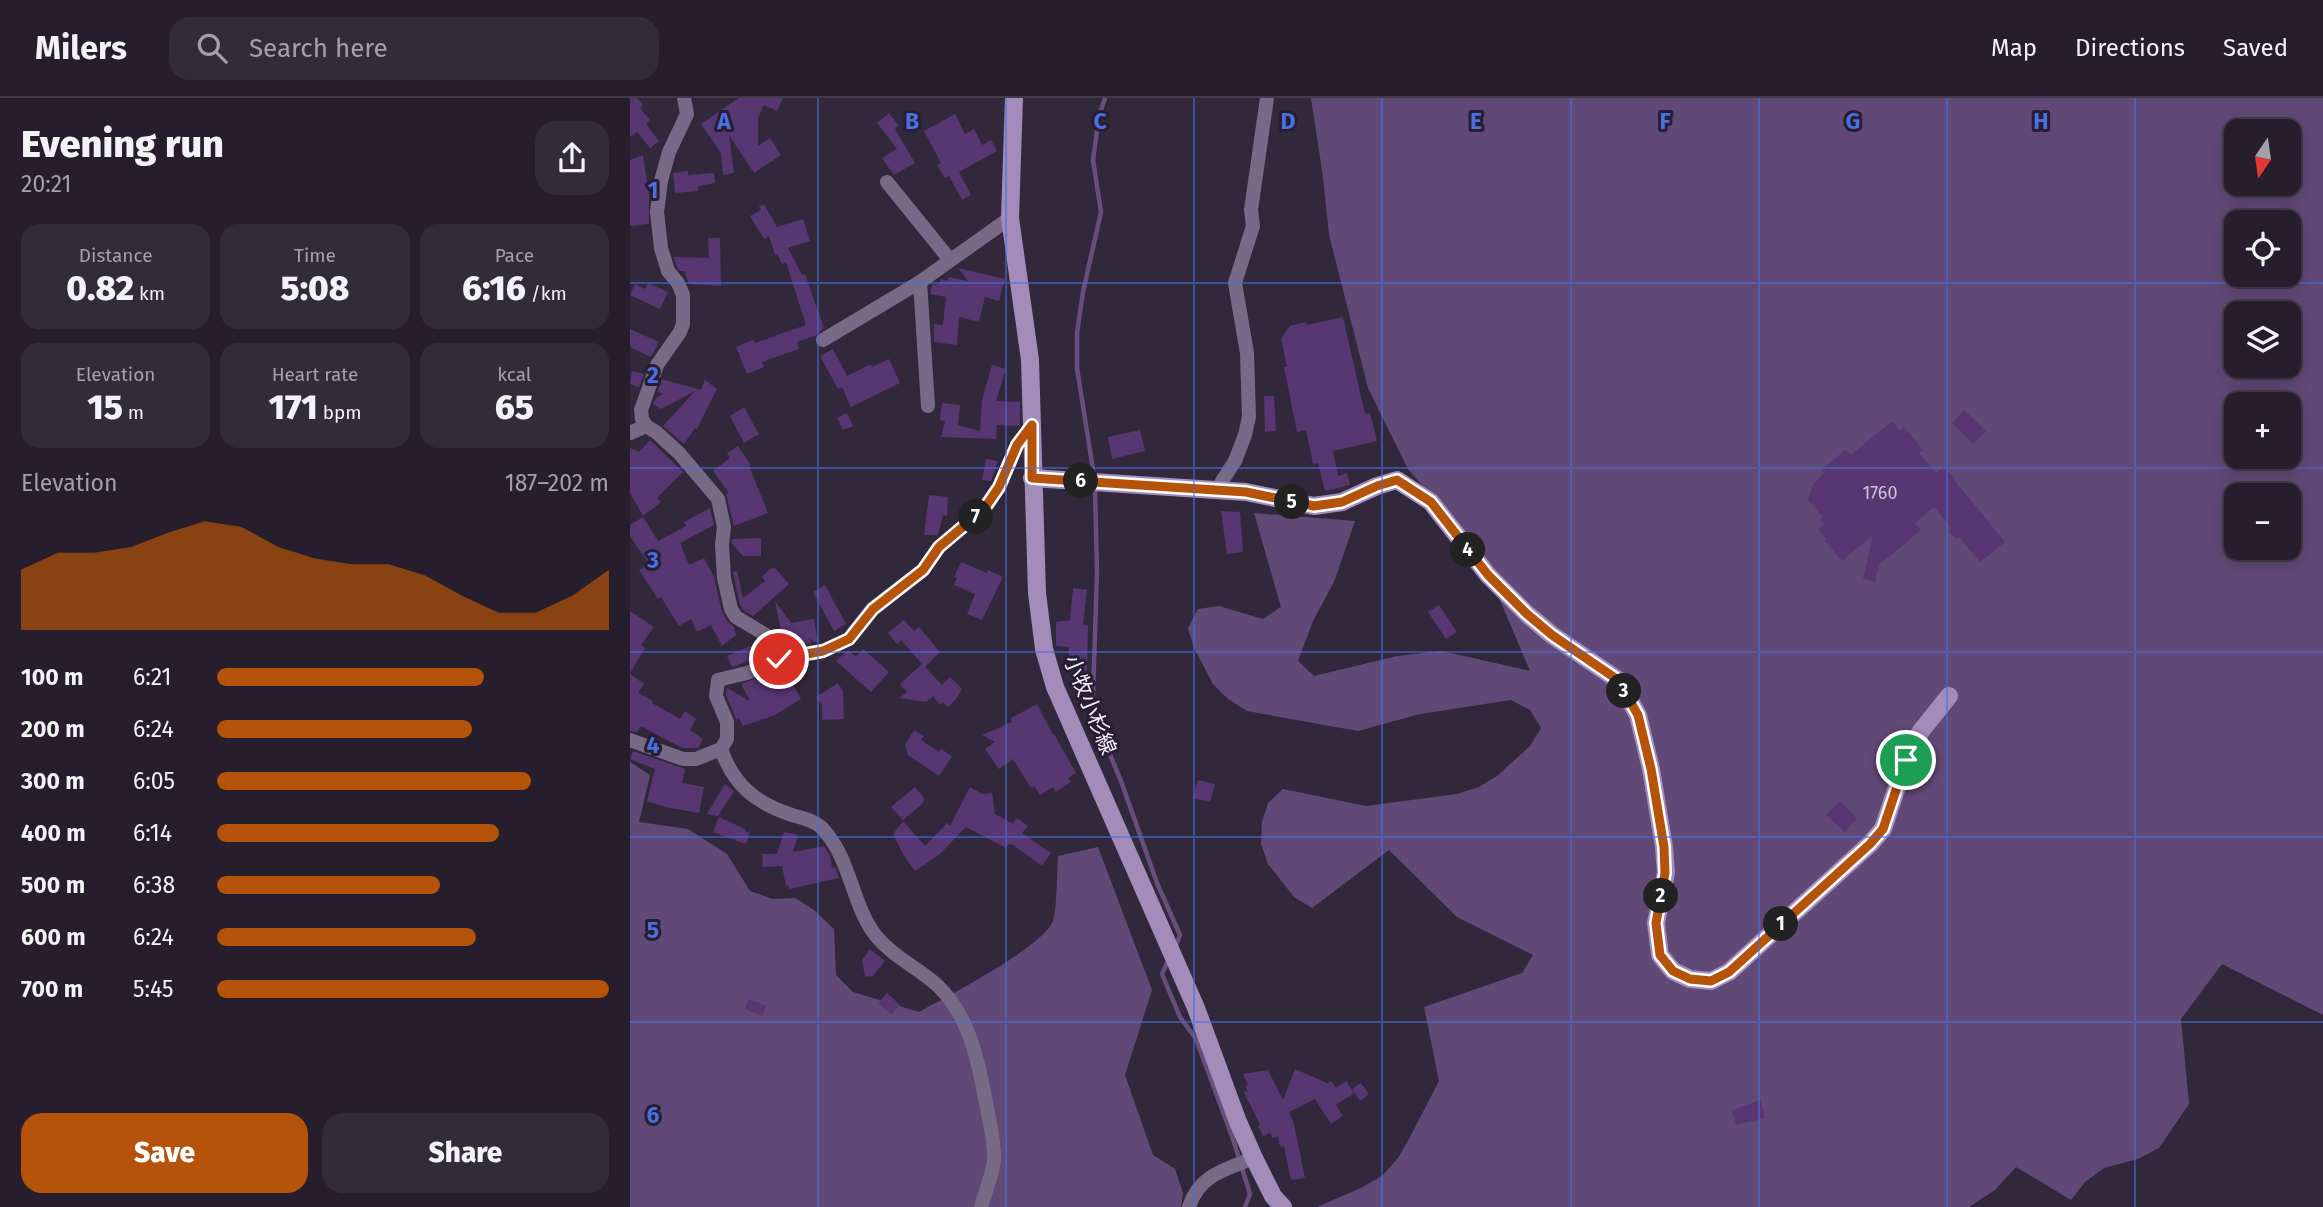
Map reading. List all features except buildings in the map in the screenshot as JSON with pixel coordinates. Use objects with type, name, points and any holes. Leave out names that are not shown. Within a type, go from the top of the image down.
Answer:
[{"type":"street","points":[[684,98],[687,114],[669,152],[657,212],[661,248],[668,271],[678,283],[683,295],[683,324],[661,357],[640,410],[646,426],[679,453],[718,499],[724,527],[724,578],[733,614],[766,635],[779,659]]},
{"type":"street","name":"小牧小杉線","points":[[1014,98],[1010,218],[1030,360],[1037,593],[1048,662],[1055,687],[1196,1007],[1252,1159],[1273,1196],[1283,1207]]},
{"type":"street","points":[[1219,490],[1235,461],[1249,417],[1247,353],[1235,283],[1253,226],[1251,210],[1267,98]]},
{"type":"street","points":[[887,182],[950,260]]},
{"type":"street","points":[[823,340],[920,282],[1010,218]]},
{"type":"street","points":[[920,282],[928,405]]},
{"type":"street","points":[[630,740],[683,759],[696,759],[721,749],[727,739],[727,722],[716,696],[718,680],[747,673],[779,659],[823,651],[849,639],[873,609],[923,570],[939,547],[984,509],[999,487],[1017,445],[1032,425]]},
{"type":"street","points":[[630,433],[646,426]]},
{"type":"street","points":[[1032,478],[1246,492],[1314,506],[1342,502],[1397,480],[1431,502],[1488,575],[1527,614],[1552,635],[1618,680],[1638,715],[1651,769],[1664,847],[1665,873],[1656,923],[1660,955],[1673,971],[1690,979],[1711,981],[1729,972],[1870,844],[1883,829],[1906,760],[1921,731],[1949,696]]},
{"type":"street","points":[[721,749],[740,785],[749,795],[779,810],[814,822],[828,835],[845,865],[864,915],[877,936],[938,986],[961,1018],[975,1051],[992,1132],[993,1164],[981,1207]]},
{"type":"street","points":[[1189,1207],[1200,1185],[1252,1159]]},
{"type":"shaded area","points":[[1311,98],[2323,98],[2323,1015],[2222,964],[2181,1019],[2189,1104],[2159,1148],[2138,1159],[2104,1168],[2085,1182],[2071,1200],[2016,1167],[1995,1190],[1969,1207],[1317,1207],[1383,1175],[1398,1158],[1409,1139],[1439,1081],[1424,1007],[1522,973],[1533,955],[1457,917],[1389,850],[1312,908],[1294,897],[1268,864],[1261,844],[1262,822],[1268,803],[1283,789],[1366,806],[1457,794],[1479,787],[1497,776],[1530,746],[1541,728],[1530,710],[1511,700],[1420,714],[1358,731],[1247,711],[1228,699],[1213,684],[1194,648],[1188,628],[1198,609],[1219,606],[1263,619],[1281,607],[1254,513],[1355,521],[1334,582],[1313,621],[1298,661],[1314,676],[1397,656],[1442,651],[1530,671],[1480,553],[1408,469],[1368,388],[1329,235]]},
{"type":"shaded area","points":[[630,762],[650,775],[639,822],[688,829],[727,854],[750,891],[773,899],[795,898],[814,910],[834,929],[836,975],[853,992],[919,1012],[992,971],[1045,932],[1054,916],[1058,856],[1098,847],[1152,990],[1125,1075],[1153,1155],[1175,1169],[1183,1193],[1181,1207],[630,1207]]},
{"type":"waterway","points":[[1094,476],[1077,368],[1077,333],[1101,212],[1093,160],[1099,116],[1105,98]]},
{"type":"waterway","points":[[1095,488],[1097,572],[1093,695],[1096,721],[1121,781],[1157,883],[1180,935],[1175,948]]},
{"type":"waterway","points":[[1169,959],[1162,974],[1180,1017],[1196,1039],[1233,1139],[1250,1194],[1245,1207]]},
{"type":"route","points":[[779,659],[823,651],[849,639],[881,601],[923,570],[945,541],[984,509],[999,487],[1017,445],[1032,425],[1032,478],[1246,492],[1314,506],[1342,502],[1397,480],[1431,502],[1488,575],[1527,614],[1552,635],[1618,680],[1638,715],[1651,769],[1664,847],[1665,873],[1656,923],[1660,955],[1673,971],[1690,979],[1711,981],[1729,972],[1870,844],[1883,829],[1906,760]]}]
